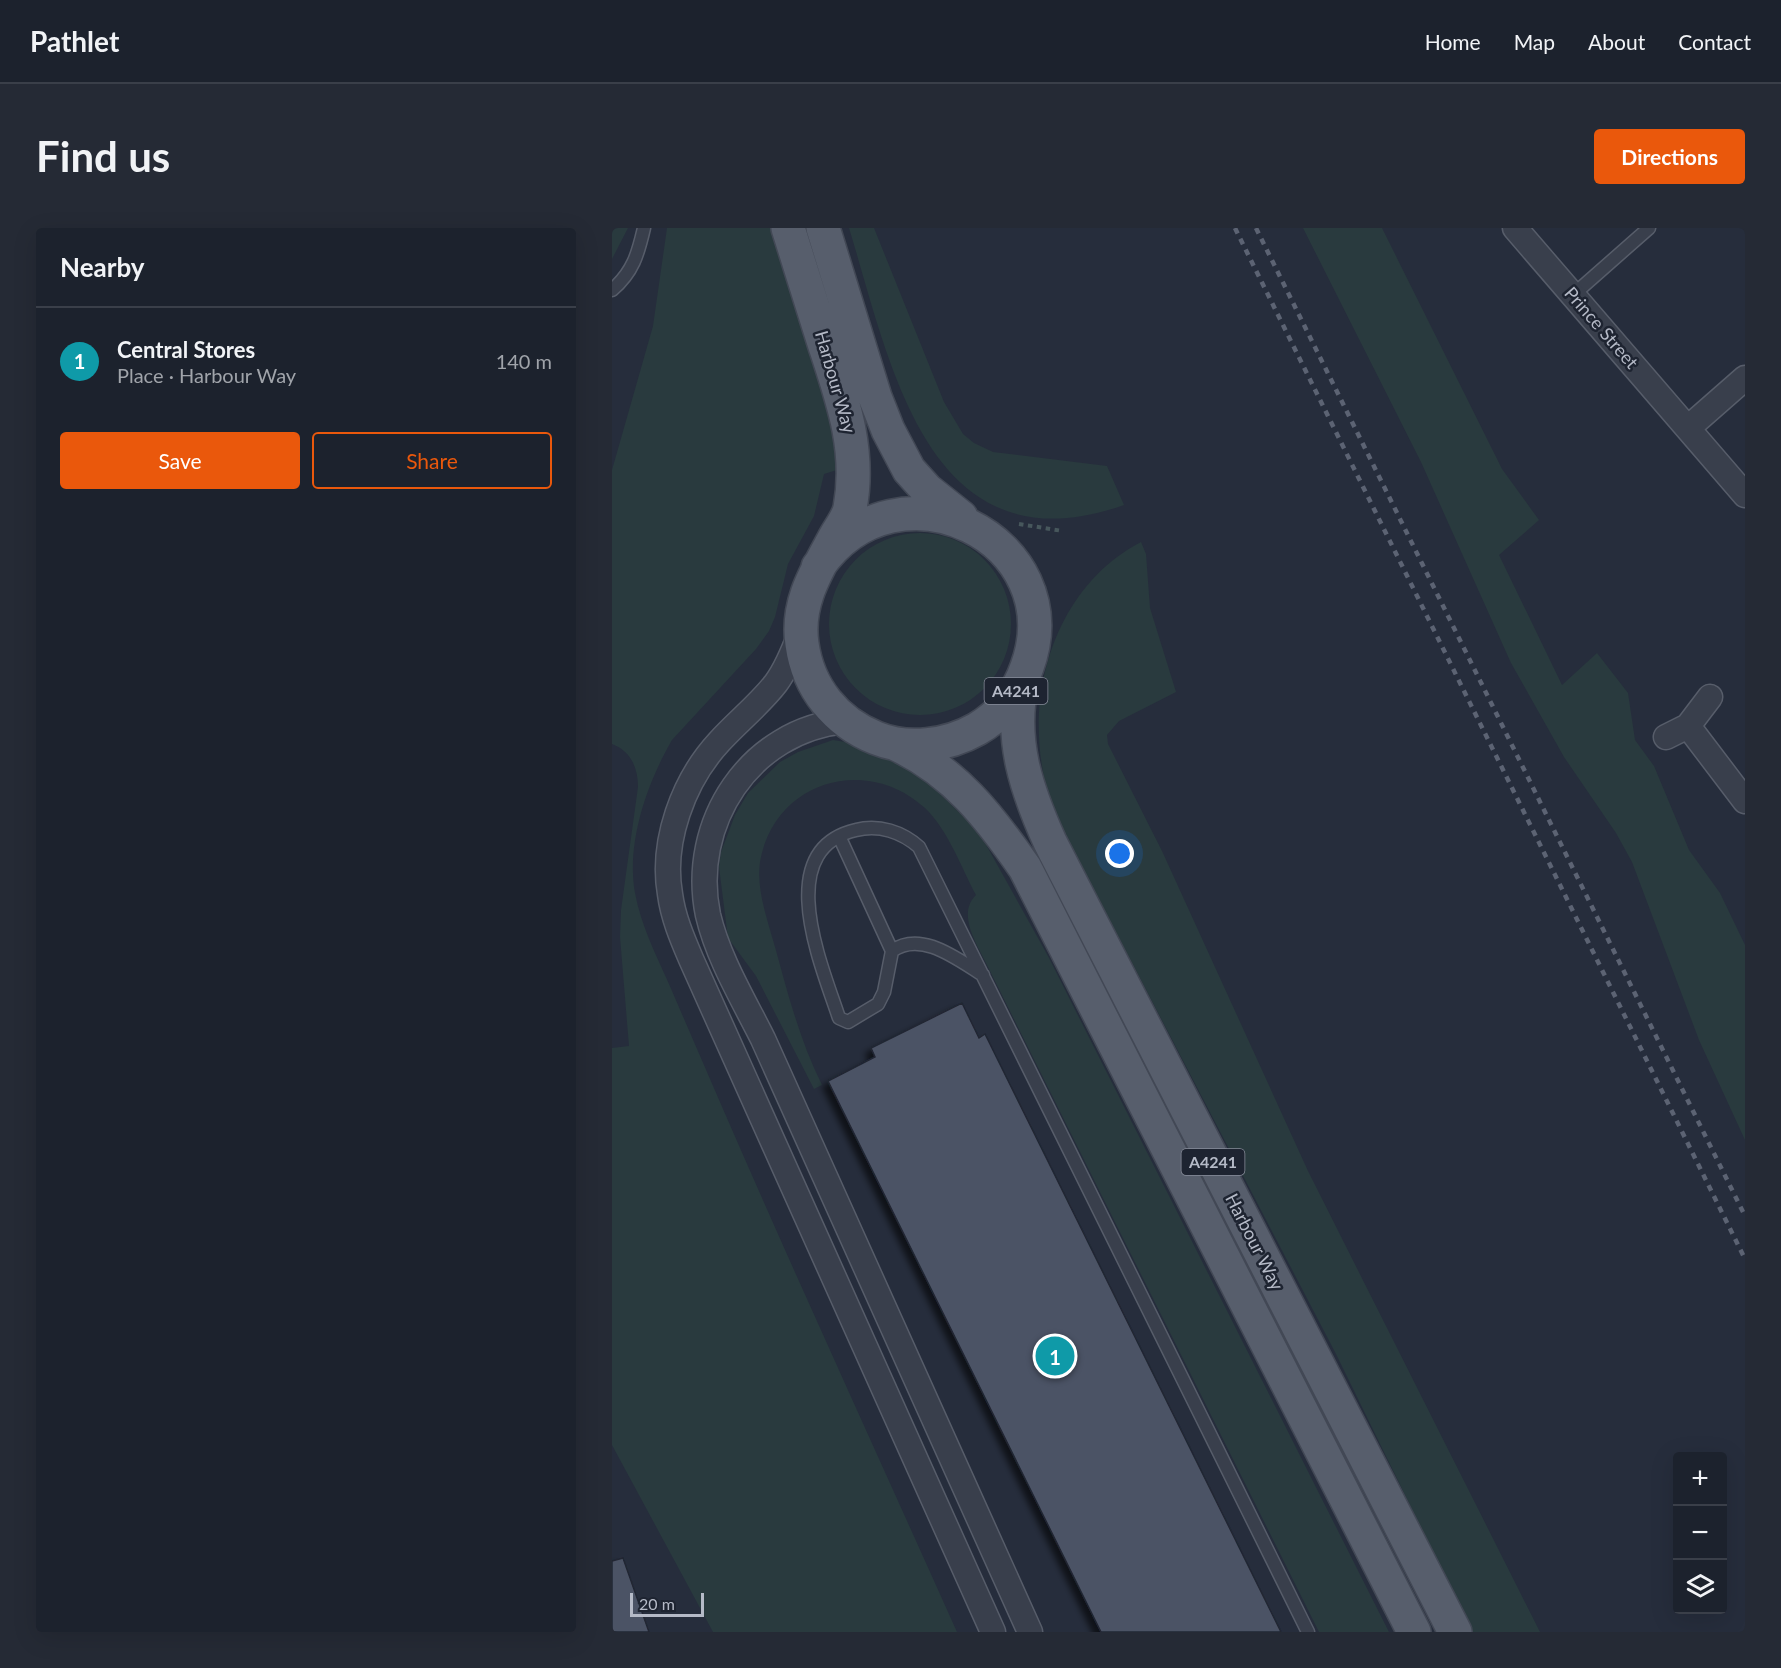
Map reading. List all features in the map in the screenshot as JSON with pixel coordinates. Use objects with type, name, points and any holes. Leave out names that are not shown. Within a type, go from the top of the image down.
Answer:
[{"type":"main road","name":"Harbour Way","points":[[788,228],[844,406],[853,447],[854,477],[849,512],[818,567]]},
{"type":"main road","name":"Harbour Way","points":[[823,228],[875,397],[902,459],[927,490],[975,528]]},
{"type":"main road","name":"A4241","points":[[918,513],[937,514],[975,528],[1008,556],[1028,594],[1034,636],[1023,679],[1004,707],[970,733],[938,744],[895,743],[866,734],[845,721],[828,705],[812,679],[804,656],[800,634],[804,600],[818,567],[839,543],[856,530],[890,516],[918,513]]},
{"type":"main road","name":"Harbour Way","points":[[1023,679],[1017,724],[1021,766],[1029,795],[1050,842],[1455,1632]]},
{"type":"main road","name":"Harbour Way","points":[[895,743],[929,762],[971,798],[993,821],[1025,868],[1414,1632]]},
{"type":"street","name":"Prince Street","points":[[1515,228],[1745,495]]},
{"type":"street","points":[[1688,428],[1745,378]]},
{"type":"street","points":[[800,634],[789,661],[776,683],[717,743],[699,769],[683,800],[670,841],[669,893],[691,959],[993,1632]]},
{"type":"street","points":[[1666,737],[1688,726],[1710,697]]},
{"type":"street","points":[[845,721],[804,729],[775,743],[747,766],[729,790],[714,824],[707,854],[705,892],[708,914],[721,952],[763,1039],[1030,1632]]},
{"type":"street","points":[[1688,726],[1745,801]]},
{"type":"lane","points":[[612,290],[629,273],[637,258],[644,228]]},
{"type":"lane","points":[[1573,295],[1649,228]]},
{"type":"lane","points":[[839,836],[892,951],[884,992],[878,1004],[848,1022],[839,1018],[812,937],[808,915],[812,866],[822,849],[839,836],[856,830],[877,828],[909,838],[919,848],[1308,1632]]},
{"type":"lane","points":[[892,951],[902,943],[923,943],[948,954],[983,975]]},
{"type":"path","points":[[1015,523],[1063,531]]},
{"type":"shaded area","points":[[612,228],[628,228],[612,259]]},
{"type":"shaded area","points":[[667,228],[773,228],[823,378],[831,409],[837,470],[824,474],[814,516],[788,564],[775,617],[769,631],[756,649],[672,740],[654,775],[636,834],[633,854],[635,893],[654,951],[957,1632],[713,1632],[612,1445],[612,1048],[629,1046],[620,937],[621,910],[638,787],[637,773],[629,756],[612,744],[612,470],[653,326]]},
{"type":"shaded area","points":[[849,228],[874,228],[944,402],[963,434],[974,443],[993,452],[1107,466],[1124,505],[1058,519],[1004,510],[962,484],[929,444],[903,394],[882,339]]},
{"type":"shaded area","points":[[1303,228],[1382,228],[1502,469],[1539,520],[1499,555],[1562,685],[1597,653],[1628,693],[1635,740],[1654,766],[1689,850],[1720,893],[1745,945],[1745,1140],[1699,1040],[1632,862],[1616,833],[1564,757],[1511,663],[1421,462]]},
{"type":"shaded area","points":[[920,533],[955,540],[971,548],[984,560],[996,573],[1004,589],[1011,624],[1004,659],[996,675],[984,688],[971,700],[955,708],[920,715],[885,708],[869,700],[856,688],[844,675],[836,659],[829,624],[836,589],[844,573],[856,560],[869,548],[885,540]]},
{"type":"shaded area","points":[[1141,542],[1146,554],[1150,608],[1176,692],[1119,721],[1107,735],[1108,744],[1162,851],[1308,1171],[1540,1632],[1472,1632],[1336,1354],[1058,821],[1045,783],[1039,743],[1039,709],[1044,675],[1054,642],[1069,612],[1088,584],[1112,561]]},
{"type":"shaded area","points":[[833,740],[865,745],[922,776],[979,832],[1048,956],[1389,1632],[1319,1632],[976,943],[971,932],[968,912],[970,903],[976,895],[954,849],[941,827],[925,808],[902,791],[876,782],[851,780],[826,784],[803,795],[783,812],[769,834],[760,862],[761,894],[766,916],[795,1017],[822,1085],[814,1089],[756,976],[728,938],[719,867],[721,852],[735,815],[748,793],[780,762],[798,752]]},
{"type":"building","points":[[962,1003],[979,1038],[985,1034],[1281,1632],[1101,1632],[828,1081],[875,1057],[871,1048]]},
{"type":"building","points":[[623,1558],[649,1632],[612,1632],[612,1561]]},
{"type":"railway","points":[[1235,228],[1745,1259]]},
{"type":"railway","points":[[1256,228],[1745,1216]]},
{"type":"place","name":"Central Stores","points":[[1055,1356]]}]
